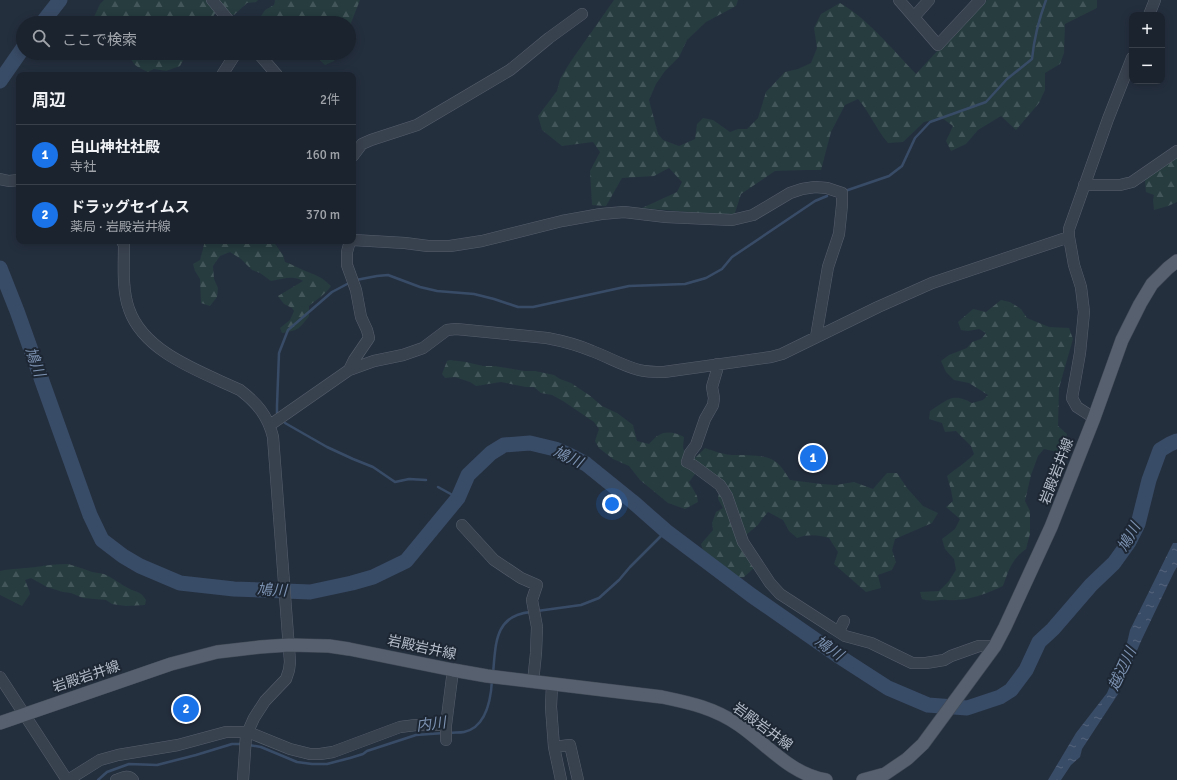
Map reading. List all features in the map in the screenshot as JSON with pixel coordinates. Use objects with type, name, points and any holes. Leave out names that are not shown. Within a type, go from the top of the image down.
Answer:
[{"type":"main road","name":"岩殿岩井線","points":[[863,780],[885,774],[907,760],[923,744],[995,646],[1052,527],[1122,340],[1152,284],[1177,261]]},
{"type":"main road","name":"岩殿岩井線","points":[[0,723],[171,664],[217,652],[289,645],[329,646],[349,648],[486,676],[662,697],[688,702],[721,714],[740,726],[791,766],[809,776],[826,780]]},
{"type":"street","points":[[212,0],[225,16]]},
{"type":"street","points":[[899,0],[938,45],[980,0]]},
{"type":"street","points":[[914,17],[929,0]]},
{"type":"street","points":[[1150,12],[1155,0]]},
{"type":"street","points":[[356,152],[362,144],[371,140],[417,126],[510,70],[549,38],[582,14]]},
{"type":"street","points":[[224,72],[232,60]]},
{"type":"street","points":[[264,60],[274,72]]},
{"type":"street","points":[[1094,418],[1077,406],[1072,398],[1080,353],[1084,312],[1081,287],[1074,265],[1069,229],[1108,119],[1129,66]]},
{"type":"street","points":[[1084,185],[1120,185],[1132,182],[1177,151]]},
{"type":"street","points":[[0,179],[9,181],[16,180]]},
{"type":"street","points":[[356,240],[406,243],[428,246],[450,246],[482,241],[562,220],[624,212],[666,217],[732,220],[753,215],[790,193],[815,187],[827,188],[842,193],[842,205],[839,234],[828,268],[816,337]]},
{"type":"street","points":[[270,425],[349,370],[374,361],[403,355],[423,348],[447,330],[456,329],[561,340],[593,351],[640,371],[664,372],[771,357],[782,354],[878,307],[932,283],[1069,237]]},
{"type":"street","points":[[124,244],[125,290],[133,319],[140,330],[177,360],[240,390],[256,404],[270,425],[274,437],[290,662],[286,679],[260,708],[247,734],[243,780]]},
{"type":"street","points":[[349,244],[347,265],[356,290],[361,317],[369,338],[349,370]]},
{"type":"street","points":[[717,364],[717,370],[712,387],[714,405],[705,419],[696,445],[690,453],[687,462],[720,485],[732,508],[743,542],[770,583],[780,594],[846,636],[871,643],[912,663],[926,663],[944,660],[979,646],[995,646]]},
{"type":"street","points":[[462,525],[494,560],[521,578],[537,585],[532,600],[537,627],[533,682]]},
{"type":"street","points":[[839,631],[844,621]]},
{"type":"street","points":[[446,740],[446,725],[453,670]]},
{"type":"street","points":[[0,677],[68,780],[100,760],[118,755],[178,745],[226,732],[247,734],[290,749],[310,754],[320,754],[333,752],[400,727],[416,725],[446,725]]},
{"type":"street","points":[[552,684],[551,707],[554,746],[561,780]]},
{"type":"street","points":[[554,746],[570,745],[578,780]]},
{"type":"street","points":[[116,780],[126,776],[132,778],[133,780]]},
{"type":"green space","points":[[104,0],[258,0],[256,2],[247,3],[234,15],[216,12],[213,16],[94,16],[100,4]]},
{"type":"green space","points":[[275,0],[360,0],[354,16],[261,16],[265,10],[274,5]]},
{"type":"green space","points":[[614,0],[738,0],[736,6],[706,22],[687,40],[679,57],[665,71],[656,84],[649,100],[658,134],[663,140],[679,146],[695,139],[697,124],[703,118],[713,120],[730,132],[738,129],[747,129],[758,118],[766,92],[785,72],[798,69],[811,63],[817,48],[814,28],[821,14],[840,3],[871,26],[916,74],[966,20],[987,0],[1097,0],[1097,8],[1065,24],[1064,53],[1060,64],[1045,73],[1045,90],[1039,103],[1016,130],[1001,116],[978,130],[966,144],[951,151],[946,141],[953,126],[942,118],[924,122],[903,142],[888,143],[858,99],[845,105],[831,132],[821,170],[775,171],[741,194],[734,216],[642,208],[677,192],[682,182],[669,168],[654,176],[622,178],[606,206],[592,205],[590,171],[600,152],[593,142],[562,146],[542,130],[538,116],[557,91],[560,79],[571,61]]},
{"type":"green space","points":[[132,60],[183,60],[180,66],[166,71],[154,69],[148,72],[136,65]]},
{"type":"green space","points":[[320,60],[335,60],[334,61],[325,65]]},
{"type":"green space","points":[[1177,155],[1177,202],[1154,210],[1154,195],[1146,192],[1145,181],[1150,174]]},
{"type":"green space","points":[[204,244],[275,244],[283,255],[285,262],[318,276],[331,286],[324,294],[309,306],[309,316],[300,327],[295,330],[282,333],[280,328],[290,320],[294,311],[292,308],[284,304],[278,296],[303,281],[292,278],[271,281],[260,273],[252,270],[241,259],[230,252],[220,256],[213,266],[214,279],[218,288],[217,297],[210,306],[201,303],[200,279],[193,264],[200,260]]},
{"type":"green space","points":[[1001,300],[1010,302],[1021,309],[1027,318],[1049,327],[1069,328],[1073,339],[1059,388],[1058,426],[1067,434],[1063,450],[1057,452],[1044,449],[1038,456],[1031,475],[1025,501],[1030,511],[1030,534],[1026,549],[1017,557],[1012,565],[1003,586],[974,597],[954,600],[924,600],[922,599],[920,592],[939,591],[949,581],[956,570],[954,559],[945,549],[942,539],[955,529],[960,519],[946,507],[953,501],[947,476],[974,454],[971,446],[956,431],[945,432],[942,423],[929,419],[930,411],[950,399],[960,398],[972,403],[983,400],[988,395],[969,383],[954,380],[946,372],[941,361],[949,355],[967,348],[972,342],[981,339],[986,333],[979,329],[968,331],[961,330],[958,322],[973,309],[986,312]]},
{"type":"green space","points":[[450,360],[483,366],[535,371],[554,375],[571,383],[602,406],[617,413],[633,425],[637,441],[649,444],[662,433],[675,433],[684,437],[683,447],[685,455],[695,458],[705,448],[719,453],[763,457],[771,459],[777,463],[790,480],[836,485],[854,482],[873,489],[887,473],[897,473],[907,488],[923,506],[938,513],[932,523],[895,539],[892,550],[896,562],[892,570],[878,575],[881,588],[866,592],[834,564],[838,552],[829,538],[813,535],[797,538],[789,531],[783,520],[768,512],[758,525],[747,534],[742,545],[754,568],[744,577],[735,578],[713,562],[704,553],[701,544],[713,530],[712,523],[716,512],[723,508],[718,499],[719,492],[706,470],[695,474],[689,482],[697,496],[698,502],[685,509],[668,503],[640,480],[629,466],[613,459],[599,448],[595,441],[599,429],[594,422],[563,401],[552,395],[541,393],[534,387],[501,382],[476,386],[470,382],[455,377],[445,378],[442,374],[447,361]]},
{"type":"green space","points":[[68,564],[92,572],[104,574],[131,590],[138,592],[146,600],[145,605],[126,606],[112,604],[106,600],[83,598],[71,593],[47,587],[31,578],[25,580],[30,594],[22,606],[0,595],[0,571]]},
{"type":"water","name":"越辺川","points":[[1173,543],[1177,543],[1177,567],[1142,639],[1118,694],[1082,749],[1080,757],[1071,765],[1061,780],[1048,780],[1076,733],[1107,693],[1125,652],[1130,630]]},
{"type":"waterway","name":"鳩川","points":[[47,16],[60,0]]},
{"type":"waterway","points":[[845,191],[889,176],[902,166],[915,138],[930,122],[986,102],[1007,79],[1032,59],[1037,29],[1046,0]]},
{"type":"waterway","name":"鳩川","points":[[0,81],[16,58]]},
{"type":"waterway","points":[[356,280],[388,275],[420,287],[437,291],[474,294],[518,307],[533,307],[629,286],[685,284],[706,278],[722,269],[732,257],[815,201],[827,196]]},
{"type":"waterway","name":"鳩川","points":[[0,268],[17,311],[90,515],[102,540],[123,556],[140,566],[180,583],[234,589],[310,592],[373,577],[406,561],[458,498],[468,475],[491,453],[504,445],[530,443],[555,449],[586,464],[666,531],[751,595],[840,657],[888,688],[928,705],[967,708],[1000,697],[1011,690],[1026,670],[1039,642],[1053,629],[1091,585],[1114,563],[1129,542],[1138,524],[1149,480],[1160,450],[1177,441]]},
{"type":"waterway","points":[[277,413],[279,353],[288,330],[332,292],[349,283]]},
{"type":"waterway","points":[[285,423],[327,447],[373,467],[395,482],[409,479],[426,480]]},
{"type":"waterway","points":[[438,487],[458,498]]},
{"type":"waterway","name":"内川","points":[[537,611],[581,605],[599,598],[619,580],[666,531]]},
{"type":"waterway","name":"内川","points":[[493,673],[497,642],[503,625],[509,619],[530,612]]},
{"type":"waterway","name":"内川","points":[[449,733],[464,732],[472,729],[483,718],[489,703],[492,680]]},
{"type":"waterway","name":"内川","points":[[249,745],[261,747],[297,762],[327,764],[363,754],[367,751],[416,735],[444,733]]},
{"type":"waterway","name":"内川","points":[[98,780],[107,772],[129,764],[157,765],[232,744],[242,744]]},
{"type":"place","name":"白山神社社殿","points":[[813,458]]},
{"type":"place","name":"ドラッグセイムス","points":[[186,709]]}]
